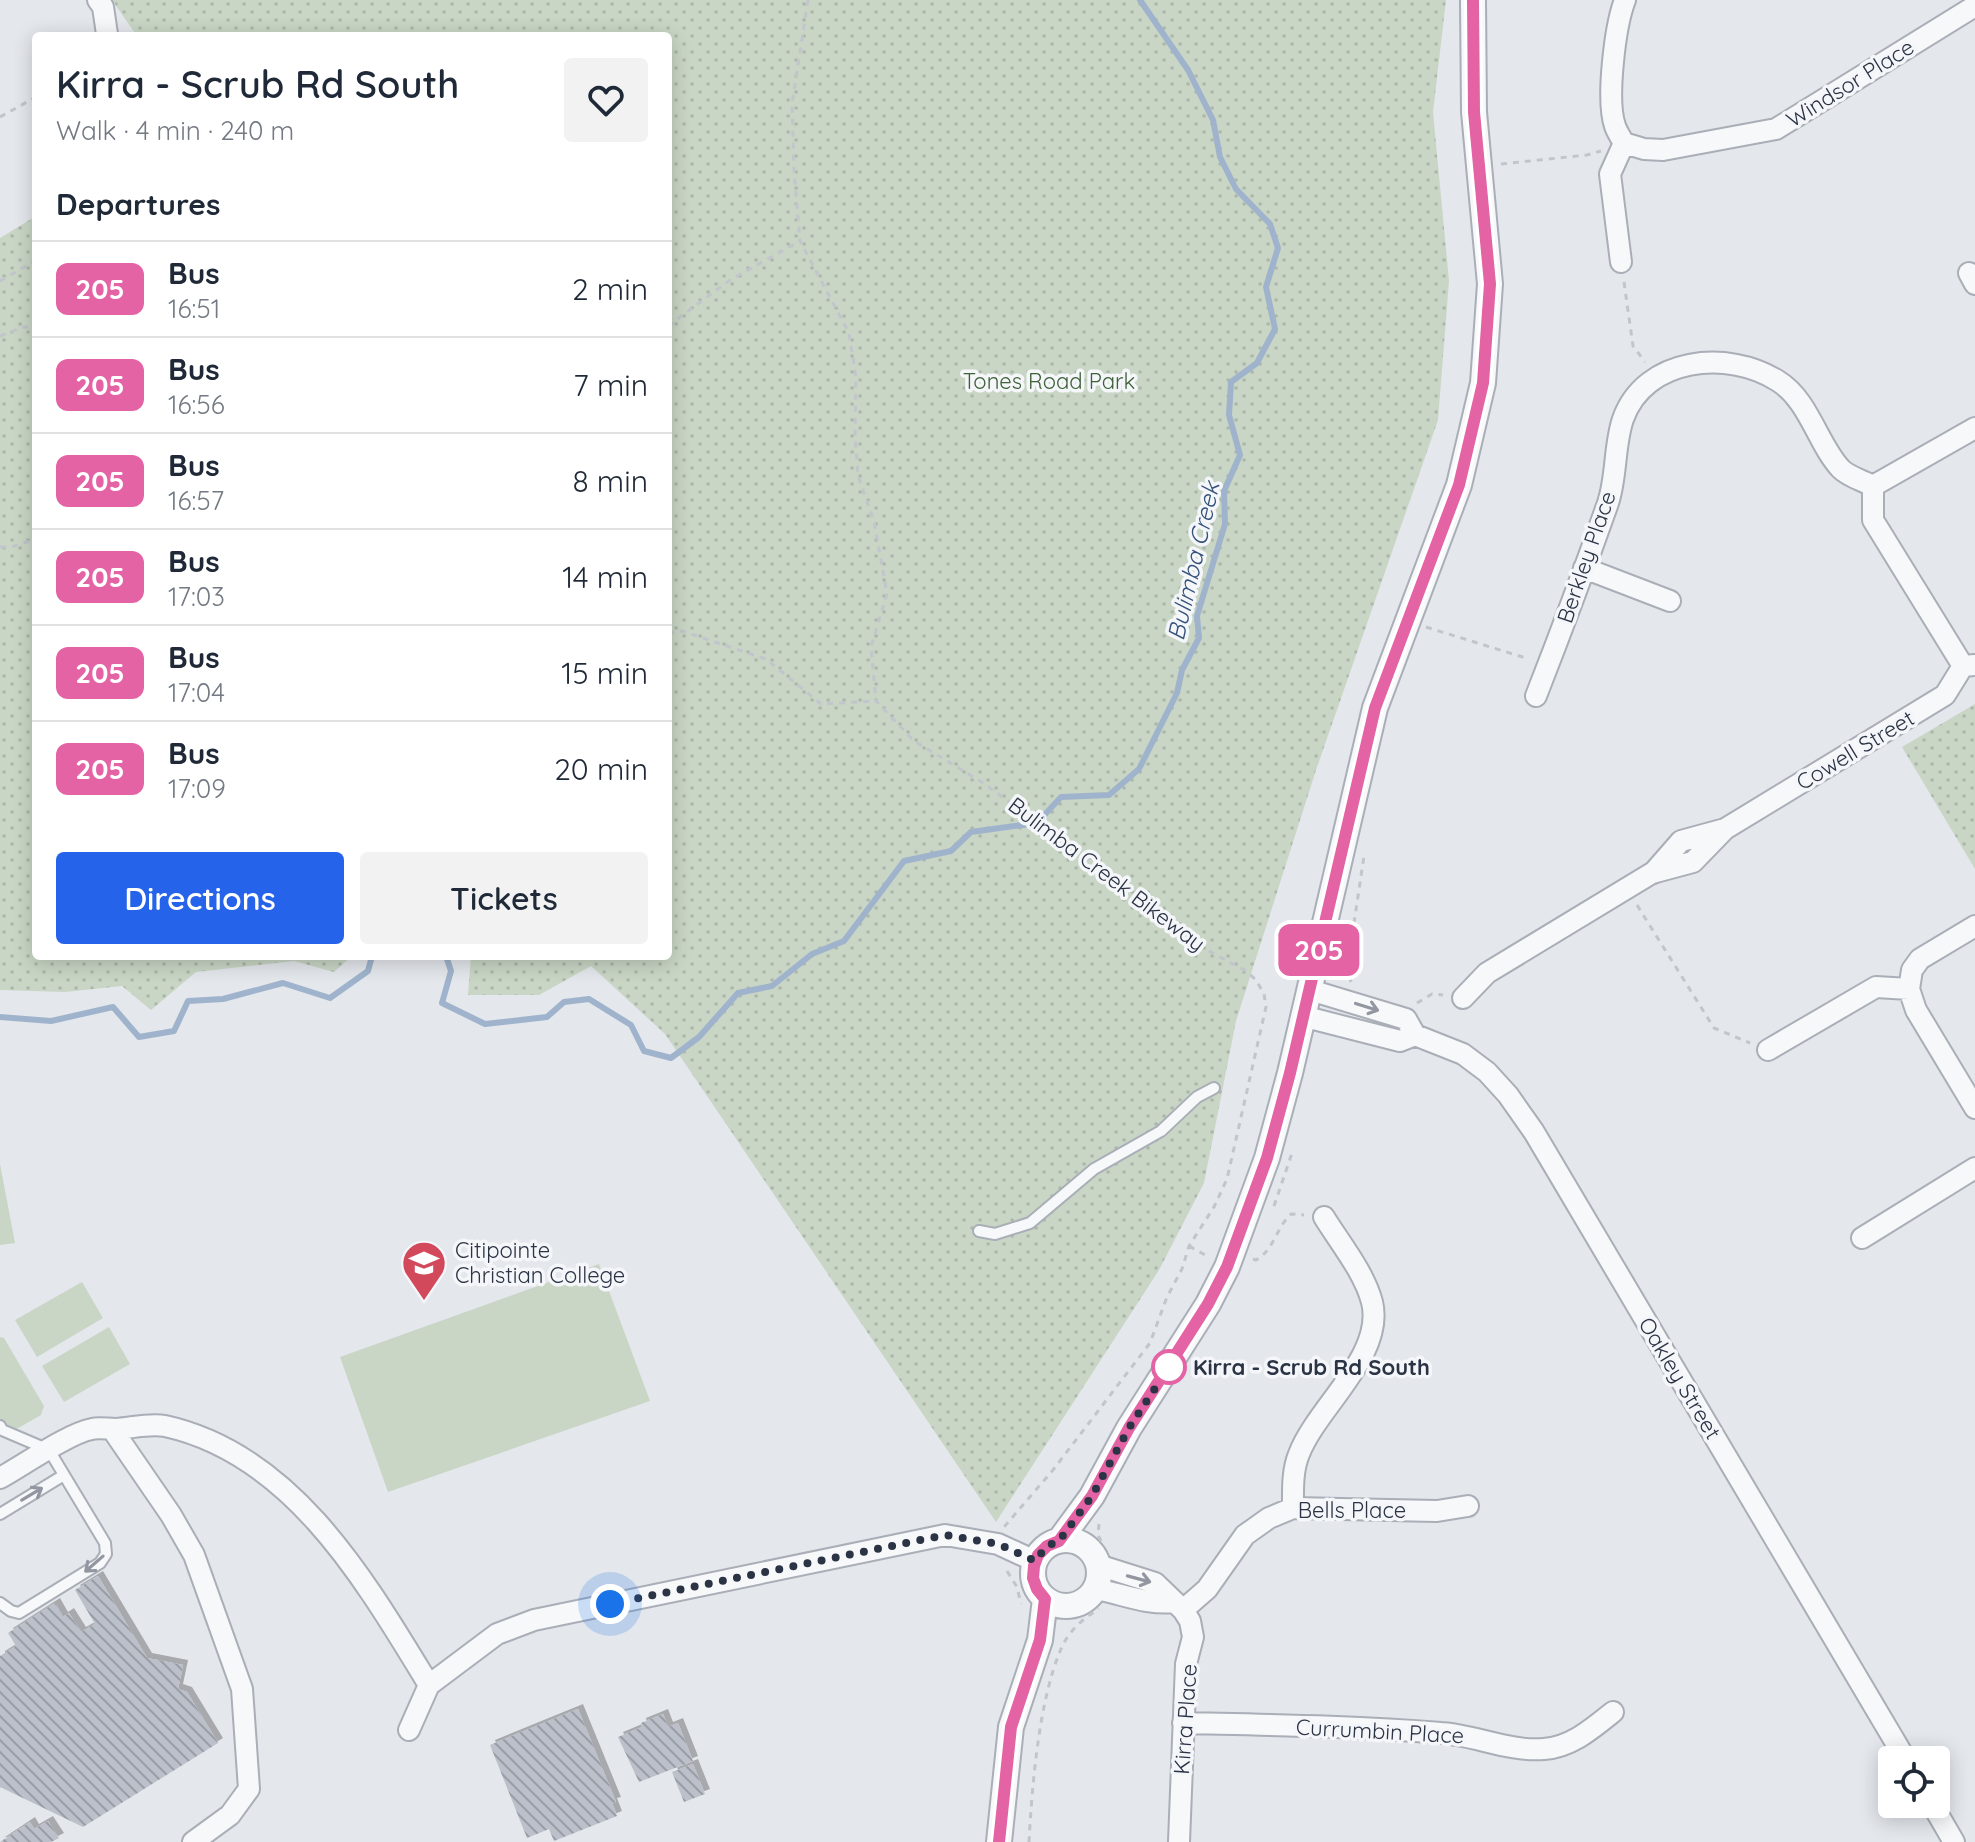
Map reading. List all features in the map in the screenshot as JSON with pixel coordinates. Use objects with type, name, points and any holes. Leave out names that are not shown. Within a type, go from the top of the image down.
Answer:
[{"type":"street","points":[[98,0],[103,7],[107,32]]},
{"type":"street","points":[[1059,1541],[1092,1496],[1129,1428],[1208,1304],[1227,1267],[1267,1158],[1310,990],[1375,708],[1459,485],[1483,383],[1490,284],[1474,112],[1473,0]]},
{"type":"street","points":[[1621,262],[1610,174],[1624,143],[1615,125],[1611,104],[1618,19],[1625,0]]},
{"type":"street","name":"Windsor Place","points":[[1624,143],[1663,150],[1776,129],[1975,6]]},
{"type":"street","points":[[1656,377],[1675,367],[1717,362],[1744,366],[1779,381],[1801,405],[1842,470],[1873,486]]},
{"type":"street","name":"Berkley Place","points":[[1536,696],[1609,498],[1623,419],[1638,394],[1656,377]]},
{"type":"street","points":[[1873,486],[1975,428]]},
{"type":"street","points":[[1873,486],[1873,520],[1969,666]]},
{"type":"street","points":[[1584,568],[1670,601]]},
{"type":"street","name":"Cowell Street","points":[[1463,998],[1487,973],[1652,873],[1693,862],[1725,829],[1945,695],[1969,666]]},
{"type":"street","points":[[1975,926],[1920,959],[1912,970],[1909,989],[1916,1010],[1975,1108]]},
{"type":"street","points":[[1768,1050],[1876,987],[1909,989]]},
{"type":"street","name":"Oakley Street","points":[[1310,990],[1410,1027],[1463,1054],[1487,1072],[1508,1095],[1534,1132],[1898,1746]]},
{"type":"street","name":"Oakley Street","points":[[1302,1016],[1400,1041],[1410,1027]]},
{"type":"street","points":[[1862,1238],[1975,1168]]},
{"type":"street","points":[[1293,1508],[1293,1477],[1299,1454],[1312,1429],[1364,1352],[1373,1328],[1372,1304],[1364,1281],[1324,1217]]},
{"type":"street","points":[[0,1478],[91,1429],[162,1425],[199,1438],[247,1461],[286,1492],[350,1562],[429,1685]]},
{"type":"street","points":[[112,1429],[171,1515],[194,1555],[242,1689],[249,1789],[230,1815],[193,1842]]},
{"type":"street","points":[[1045,1599],[1057,1605],[1070,1606],[1084,1601],[1092,1567],[1092,1496]]},
{"type":"street","name":"Bells Place","points":[[1179,1606],[1207,1589],[1245,1535],[1269,1518],[1293,1508],[1437,1511],[1468,1506]]},
{"type":"street","points":[[409,1730],[429,1685],[497,1634],[534,1620],[945,1535],[998,1544],[1035,1561]]},
{"type":"street","points":[[1052,1637],[1045,1599],[1035,1584],[1033,1572],[1035,1561],[1047,1546],[1059,1541],[1068,1540],[1092,1567],[1155,1583],[1179,1606]]},
{"type":"street","points":[[999,1842],[1011,1727],[1052,1637],[1070,1606]]},
{"type":"street","name":"Kirra Place","points":[[1179,1606],[1190,1621],[1193,1637],[1186,1664],[1179,1842]]},
{"type":"street","name":"Currumbin Place","points":[[1183,1723],[1445,1733],[1477,1737],[1508,1747],[1544,1749],[1566,1744],[1613,1712]]},
{"type":"street","points":[[1940,1818],[1954,1842]]},
{"type":"lane","points":[[979,1231],[995,1234],[1030,1223],[1094,1169],[1161,1131],[1197,1097],[1214,1088]]},
{"type":"lane","points":[[0,1426],[2,1430],[49,1450],[105,1543],[106,1554],[100,1563],[19,1613],[0,1603]]},
{"type":"lane","points":[[0,1514],[64,1475]]},
{"type":"path","points":[[672,632],[682,631],[766,659],[821,704],[876,701],[871,647],[887,594],[874,521],[858,476],[856,377],[849,333],[800,241],[792,104],[808,0]]},
{"type":"path","points":[[0,117],[32,99]]},
{"type":"path","points":[[1497,164],[1587,155],[1624,143]]},
{"type":"path","points":[[672,323],[730,280],[800,241]]},
{"type":"path","points":[[0,281],[32,262]]},
{"type":"path","points":[[1621,262],[1633,346],[1656,377]]},
{"type":"path","points":[[0,336],[24,327],[32,328]]},
{"type":"path","points":[[0,547],[32,540]]},
{"type":"path","points":[[1425,627],[1548,665]]},
{"type":"path","name":"Bulimba Creek Bikeway","points":[[876,701],[914,741],[1000,794],[1151,902],[1194,943],[1246,971],[1264,994],[1266,1007],[1227,1179],[1214,1207],[1189,1246],[1150,1343],[1053,1470],[1001,1530],[998,1544]]},
{"type":"path","points":[[1627,888],[1714,1028],[1768,1050]]},
{"type":"path","points":[[1410,1027],[1410,1007],[1432,994],[1463,998]]},
{"type":"path","points":[[1249,1259],[1256,1260],[1266,1254],[1283,1221],[1291,1214],[1324,1217]]},
{"type":"path","points":[[998,1544],[994,1558],[1017,1587],[1022,1612]]},
{"type":"green space","name":"Tones Road Park","points":[[112,0],[1446,0],[1433,112],[1449,281],[1438,420],[1316,770],[1236,1021],[1204,1183],[1159,1270],[996,1522],[665,1034],[591,966],[539,995],[468,995],[471,960],[672,960],[672,32],[134,32]]},
{"type":"green space","points":[[32,218],[32,960],[348,960],[334,972],[294,961],[196,972],[151,1010],[122,986],[65,992],[0,990],[0,238]]},
{"type":"green space","points":[[1975,704],[1975,869],[1902,747]]},
{"type":"green space","points":[[0,1164],[15,1243],[0,1245]]},
{"type":"green space","points":[[599,1264],[650,1401],[388,1492],[340,1357]]},
{"type":"green space","points":[[82,1282],[103,1318],[37,1357],[15,1320]]},
{"type":"green space","points":[[109,1327],[130,1364],[64,1402],[42,1366]]},
{"type":"green space","points":[[0,1337],[4,1338],[44,1406],[41,1415],[13,1431],[6,1428],[0,1418]]},
{"type":"building","points":[[98,1576],[147,1658],[183,1665],[178,1689],[187,1692],[218,1743],[83,1827],[0,1787],[0,1656],[16,1646],[8,1633],[55,1603],[63,1617],[69,1613],[81,1632],[95,1624],[75,1590]]},
{"type":"building","points":[[578,1709],[616,1802],[612,1803],[617,1816],[554,1841],[549,1829],[527,1838],[490,1745]]},
{"type":"building","points":[[663,1714],[668,1727],[678,1723],[693,1761],[639,1782],[618,1737]]},
{"type":"building","points":[[693,1764],[705,1794],[684,1802],[672,1772]]},
{"type":"building","points":[[48,1821],[59,1838],[51,1842],[0,1842],[30,1822],[34,1829]]},
{"type":"waterway","name":"Bulimba Creek","points":[[447,960],[451,971],[442,1003],[485,1024],[547,1017],[564,1002],[589,999],[631,1025],[644,1051],[671,1058],[699,1037],[738,993],[772,986],[812,954],[844,941],[904,861],[951,851],[971,832],[1037,823],[1061,797],[1109,795],[1139,769],[1177,693],[1182,670],[1199,638],[1197,616],[1225,524],[1224,491],[1240,455],[1229,415],[1231,382],[1257,363],[1275,329],[1266,287],[1278,248],[1270,224],[1236,189],[1220,157],[1213,120],[1188,70],[1140,0]]},
{"type":"waterway","name":"Bulimba Creek","points":[[0,1017],[51,1021],[113,1007],[139,1037],[174,1031],[188,1001],[223,999],[283,983],[330,998],[368,971],[371,960]]},
{"type":"bus line","name":"205","points":[[999,1842],[1011,1727],[1042,1629],[1045,1599],[1035,1584],[1035,1561],[1047,1546],[1059,1541],[1092,1496],[1129,1428],[1185,1343],[1227,1267],[1267,1158],[1290,1073],[1375,708],[1459,485],[1472,436],[1483,383],[1490,284],[1474,112],[1473,0]]},
{"type":"place","name":"Citipointe Christian College","points":[[424,1302]]},
{"type":"place","name":"Kirra - Scrub Rd South","points":[[1169,1367]]},
{"type":"route","points":[[610,1604],[945,1535],[998,1544],[1035,1561],[1047,1546],[1059,1541],[1092,1496],[1129,1428],[1169,1367]]}]
